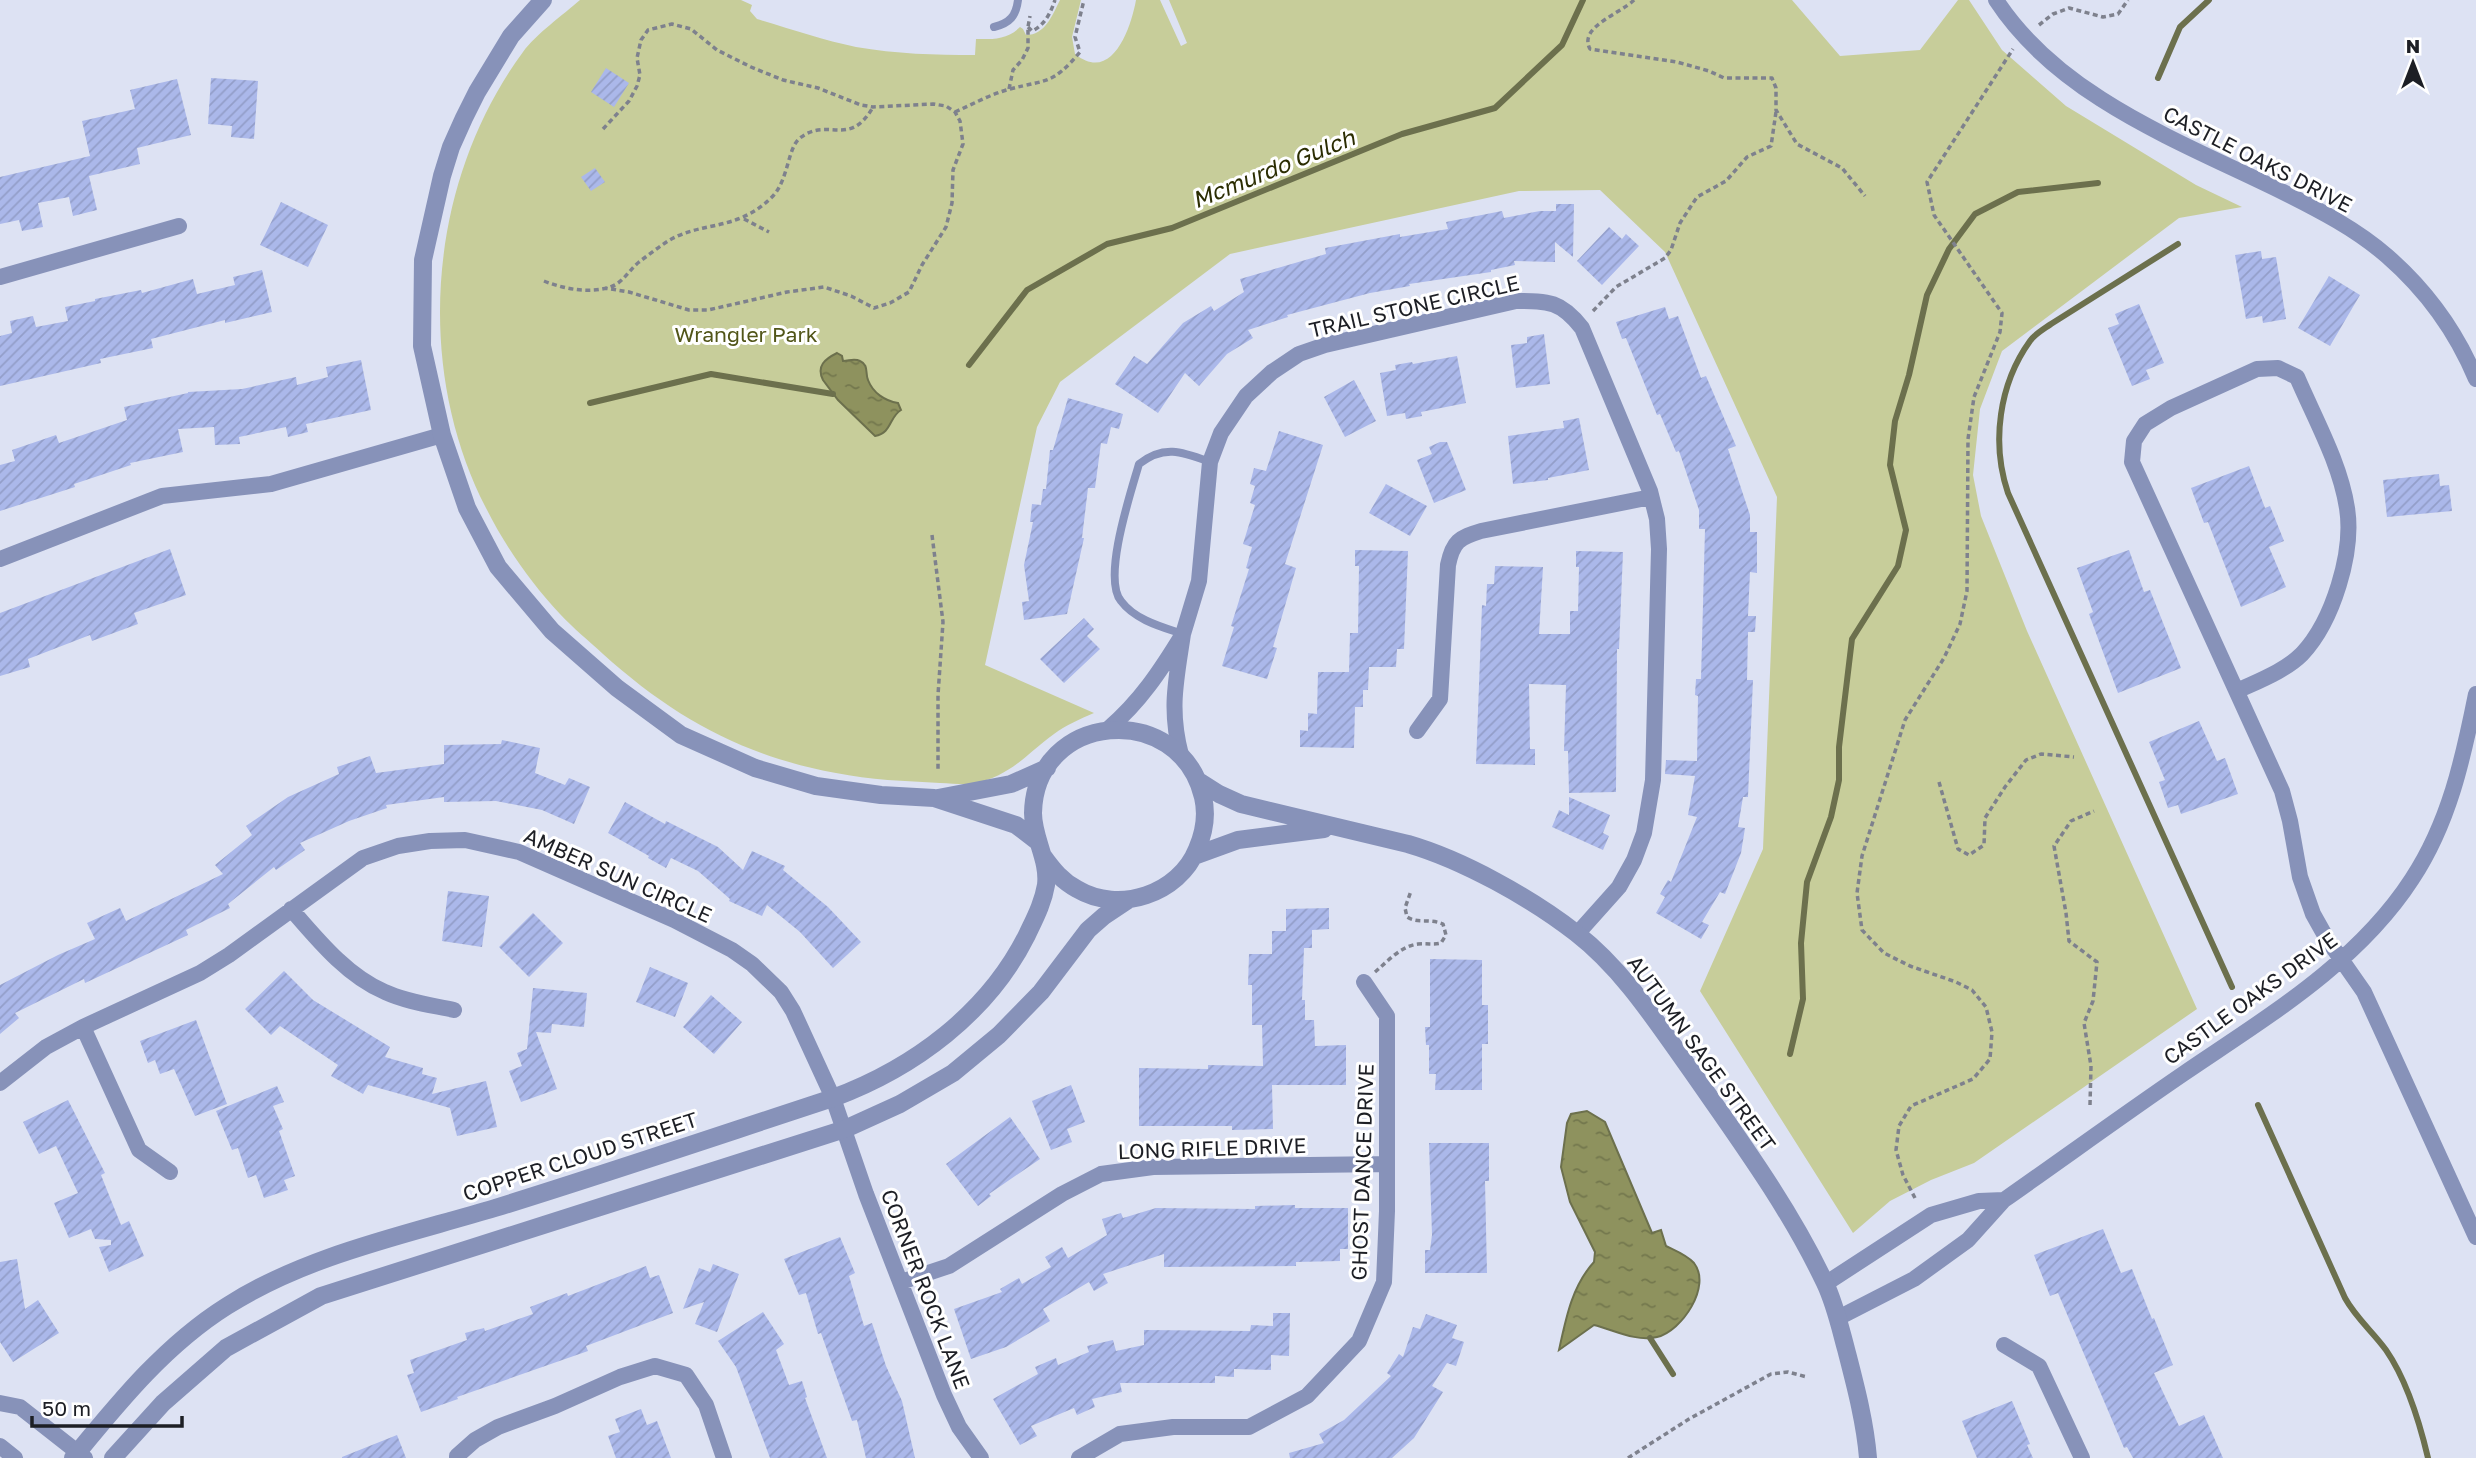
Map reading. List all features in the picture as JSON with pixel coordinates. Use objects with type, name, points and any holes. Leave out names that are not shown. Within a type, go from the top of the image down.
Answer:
[{"type":"street","points":[[113,1458],[163,1403],[226,1348],[321,1296],[845,1129],[900,1104],[953,1073],[999,1035],[1041,992],[1088,930],[1128,900],[1152,893],[1173,881],[1194,856],[1202,838],[1205,818],[1203,799],[1197,780],[1181,755],[1166,743],[1128,729],[1108,729],[1084,736],[1073,742],[1046,768],[1011,784],[934,798],[881,795],[816,786],[755,768],[681,735],[617,688],[552,631],[498,567],[467,508],[442,435],[422,346],[423,260],[442,176],[464,118],[511,36],[543,0]]},
{"type":"street","name":"CASTLE OAKS DRIVE","points":[[1996,0],[2025,37],[2047,58],[2105,104],[2332,217],[2385,254],[2424,292],[2462,347],[2476,379]]},
{"type":"street","points":[[0,277],[179,226]]},
{"type":"street","name":"TRAIL STONE CIRCLE","points":[[1181,755],[1174,727],[1173,708],[1183,634],[1199,581],[1210,462],[1221,433],[1246,396],[1272,372],[1298,354],[1325,345],[1516,301],[1544,301],[1568,310],[1582,328],[1651,497],[1657,519],[1659,549],[1653,780],[1644,833],[1634,860],[1619,887],[1577,933]]},
{"type":"street","points":[[2237,691],[2279,670],[2301,654],[2324,622],[2338,586],[2347,547],[2347,509],[2336,467],[2297,377],[2278,368],[2257,369],[2171,408],[2145,424],[2134,441],[2132,462],[2282,791],[2300,877],[2313,914],[2364,992],[2476,1237]]},
{"type":"street","points":[[0,559],[162,496],[271,484],[442,435]]},
{"type":"street","points":[[1417,732],[1440,699],[1448,565],[1451,552],[1460,538],[1481,531],[1651,497]]},
{"type":"street","name":"TRAIL STONE CIRCLE","points":[[1108,729],[1129,712],[1146,691],[1183,634]]},
{"type":"street","name":"CASTLE OAKS DRIVE","points":[[1838,1318],[1914,1279],[1968,1240],[2004,1200],[2274,1011],[2341,960],[2386,916],[2421,865],[2439,828],[2457,782],[2476,694]]},
{"type":"street","points":[[1040,849],[1033,823],[1033,804],[1046,768]]},
{"type":"street","name":"AUTUMN SAGE STREET","points":[[1197,780],[1241,804],[1417,847],[1463,864],[1577,933],[1620,975],[1658,1024],[1753,1160],[1783,1207],[1825,1284],[1838,1318],[1856,1389],[1868,1458]]},
{"type":"street","points":[[934,798],[1016,825],[1040,849],[1058,875],[1079,891],[1095,897],[1128,900]]},
{"type":"street","name":"AUTUMN SAGE STREET","points":[[1194,856],[1238,840],[1334,828]]},
{"type":"street","name":"AMBER SUN CIRCLE","points":[[0,1083],[46,1047],[200,973],[363,858],[398,846],[465,840],[519,852],[674,920],[732,950],[752,964],[781,992],[793,1011],[845,1129]]},
{"type":"street","name":"COPPER CLOUD STREET","points":[[79,1456],[145,1373],[226,1306],[267,1284],[324,1260],[833,1098],[852,1091],[920,1054],[978,1006],[1017,955],[1039,910],[1046,884],[1040,849]]},
{"type":"street","points":[[291,909],[318,940],[354,972],[383,991],[414,1002],[454,1010]]},
{"type":"street","name":"GHOST DANCE DRIVE","points":[[1079,1458],[1120,1434],[1173,1427],[1249,1427],[1307,1396],[1359,1341],[1384,1282],[1387,1164],[1387,1016],[1364,982]]},
{"type":"street","points":[[83,1027],[139,1150],[170,1172]]},
{"type":"street","name":"CORNER ROCK LANE","points":[[845,1129],[866,1194],[944,1395],[959,1427],[981,1458]]},
{"type":"street","name":"LONG RIFLE DRIVE","points":[[901,1282],[949,1266],[1062,1194],[1101,1174],[1153,1167],[1387,1164]]},
{"type":"street","name":"CASTLE OAKS DRIVE","points":[[1825,1284],[1931,1215],[1979,1201],[2004,1200]]},
{"type":"street","points":[[2004,1345],[2039,1366],[2082,1458]]},
{"type":"street","points":[[457,1458],[475,1440],[498,1427],[555,1406],[620,1377],[655,1366],[685,1375],[706,1405],[724,1458]]},
{"type":"street","points":[[0,1403],[20,1407],[79,1456]]},
{"type":"street","points":[[0,1446],[15,1458]]},
{"type":"lane","points":[[995,27],[1006,24],[1013,17],[1018,0]]},
{"type":"lane","points":[[1183,634],[1149,622],[1129,609],[1120,601],[1115,591],[1113,574],[1139,464],[1161,451],[1180,452],[1210,462]]},
{"type":"path","points":[[1009,89],[1013,70],[1028,48],[1028,27],[1037,29],[1046,20],[1055,0]]},
{"type":"path","points":[[955,112],[1009,89],[1047,82],[1065,70],[1080,52],[1075,37],[1084,0]]},
{"type":"path","points":[[1593,311],[1616,287],[1665,258],[1671,250],[1680,223],[1697,197],[1726,181],[1747,157],[1770,146],[1776,110],[1776,88],[1772,78],[1724,78],[1677,62],[1590,49],[1587,35],[1598,24],[1634,0]]},
{"type":"path","points":[[2036,27],[2053,14],[2069,8],[2103,16],[2118,14],[2128,0]]},
{"type":"path","points":[[603,129],[625,107],[637,86],[640,75],[637,58],[640,40],[648,30],[671,24],[691,29],[733,59],[783,80],[818,88],[861,105],[946,106],[955,112],[960,121],[963,144],[953,170],[952,203],[946,227],[909,292],[902,297],[874,308],[824,287],[787,292],[708,310],[689,310],[629,292],[605,288]]},
{"type":"path","points":[[1915,1198],[1903,1175],[1896,1150],[1899,1126],[1910,1106],[1973,1079],[1990,1059],[1992,1032],[1986,1007],[1972,990],[1884,953],[1862,930],[1857,892],[1862,856],[1905,720],[1944,658],[1960,624],[1967,591],[1968,439],[1974,397],[2000,332],[2002,313],[1934,215],[1927,182],[2011,51]]},
{"type":"path","points":[[544,281],[559,287],[587,291],[619,284],[639,262],[666,242],[701,229],[744,219],[778,191],[787,171],[791,152],[802,136],[821,129],[845,131],[857,127],[873,107]]},
{"type":"path","points":[[1776,110],[1797,144],[1842,168],[1865,196]]},
{"type":"path","points":[[744,219],[769,232]]},
{"type":"path","points":[[932,535],[943,622],[938,695],[938,769]]},
{"type":"path","points":[[1939,782],[1958,849],[1969,855],[1984,845],[1985,818],[2026,761],[2041,754],[2074,757]]},
{"type":"path","points":[[2090,1105],[2091,1066],[2084,1023],[2093,1000],[2097,962],[2069,941],[2054,846],[2071,821],[2094,811]]},
{"type":"path","points":[[1364,982],[1404,947],[1421,943],[1441,943],[1446,934],[1443,924],[1432,919],[1414,921],[1407,917],[1405,908],[1410,891]]},
{"type":"path","points":[[1628,1458],[1689,1419],[1771,1374],[1788,1372],[1807,1377]]},
{"type":"green space","name":"Wrangler Park","points":[[580,0],[741,0],[752,5],[750,11],[757,19],[844,44],[901,53],[975,55],[976,39],[1005,37],[1020,27],[1026,35],[1033,34],[1047,24],[1060,0],[1081,0],[1072,37],[1075,54],[1088,61],[1099,62],[1118,49],[1130,24],[1136,0],[1160,0],[1181,46],[1187,43],[1169,0],[1792,0],[1840,56],[1920,50],[1958,0],[1969,0],[2002,50],[2066,106],[2196,185],[2242,207],[2179,218],[2002,351],[1980,409],[1973,475],[1981,516],[2027,631],[2197,1009],[1974,1163],[1931,1180],[1890,1201],[1853,1233],[1700,991],[1763,849],[1777,497],[1665,252],[1600,190],[1519,191],[1230,254],[1060,382],[1037,427],[985,665],[1094,713],[1059,731],[997,776],[972,784],[888,780],[802,766],[740,744],[683,715],[629,677],[603,654],[560,614],[529,577],[486,508],[463,453],[448,395],[441,335],[442,275],[450,216],[467,158],[491,103],[528,45]]},
{"type":"water","points":[[837,353],[842,356],[843,361],[856,360],[863,363],[873,389],[884,398],[898,403],[901,410],[885,432],[875,436],[838,400],[823,380],[821,367]]},
{"type":"water","points":[[1587,1111],[1605,1122],[1652,1233],[1661,1230],[1666,1246],[1694,1263],[1699,1273],[1699,1283],[1692,1306],[1667,1333],[1641,1338],[1594,1325],[1559,1350],[1575,1292],[1594,1262],[1595,1252],[1570,1202],[1561,1167],[1567,1123],[1571,1114]]},
{"type":"building","points":[[606,68],[629,83],[614,107],[591,92]]},
{"type":"building","points":[[211,78],[258,81],[254,139],[231,137],[232,126],[208,124]]},
{"type":"building","points":[[177,79],[191,135],[137,148],[140,164],[89,176],[97,210],[73,216],[69,197],[38,203],[43,227],[22,231],[19,220],[0,224],[0,177],[90,156],[82,121],[135,109],[130,90]]},
{"type":"building","points":[[595,168],[605,182],[591,191],[581,177]]},
{"type":"building","points":[[281,202],[328,225],[308,267],[260,245]]},
{"type":"building","points":[[1556,204],[1574,204],[1573,257],[1555,242],[1555,262],[1514,261],[1515,265],[1491,272],[1409,284],[1410,286],[1370,293],[1287,315],[1288,317],[1248,330],[1253,338],[1227,354],[1199,386],[1185,373],[1158,413],[1115,384],[1134,356],[1147,364],[1183,323],[1211,306],[1214,311],[1244,292],[1240,279],[1326,254],[1325,248],[1400,234],[1400,237],[1448,229],[1446,222],[1502,211],[1504,218],[1540,211],[1556,211]]},
{"type":"building","points":[[1609,227],[1622,239],[1626,234],[1639,246],[1602,285],[1577,261]]},
{"type":"building","points":[[2261,251],[2262,259],[2276,257],[2286,319],[2263,323],[2262,316],[2246,319],[2235,255]]},
{"type":"building","points":[[262,270],[272,312],[225,323],[225,320],[151,339],[153,348],[0,386],[0,336],[12,333],[10,321],[33,316],[36,327],[68,321],[65,307],[95,299],[141,290],[142,293],[193,279],[197,294],[235,285],[233,277]]},
{"type":"building","points":[[2329,276],[2360,295],[2330,346],[2298,328]]},
{"type":"building","points":[[2139,304],[2164,363],[2146,370],[2150,379],[2132,386],[2108,328],[2119,324],[2115,314]]},
{"type":"building","points":[[1665,307],[1669,319],[1678,316],[1701,378],[1706,376],[1736,446],[1728,449],[1750,515],[1750,532],[1757,532],[1757,573],[1750,572],[1748,616],[1756,616],[1755,632],[1748,632],[1747,680],[1753,680],[1748,797],[1743,797],[1738,827],[1745,828],[1741,853],[1725,894],[1720,892],[1702,922],[1709,925],[1701,939],[1656,913],[1665,897],[1660,894],[1668,880],[1671,882],[1697,817],[1688,815],[1695,776],[1665,774],[1666,760],[1697,761],[1698,696],[1695,695],[1696,679],[1701,679],[1705,529],[1699,529],[1699,510],[1679,451],[1676,452],[1660,414],[1657,415],[1626,338],[1622,339],[1616,322]]},
{"type":"building","points":[[1544,334],[1550,384],[1516,388],[1511,345],[1527,343],[1527,337]]},
{"type":"building","points":[[1457,356],[1466,403],[1421,412],[1422,416],[1406,419],[1405,413],[1387,416],[1380,373],[1396,370],[1395,365]]},
{"type":"building","points":[[361,360],[371,410],[306,424],[308,432],[288,437],[286,427],[239,437],[240,444],[215,445],[214,427],[178,429],[183,452],[130,463],[131,465],[74,484],[75,487],[0,511],[0,465],[15,461],[12,450],[56,435],[59,443],[127,420],[124,407],[188,392],[242,389],[296,377],[297,385],[328,377],[326,367]]},
{"type":"building","points":[[1354,380],[1376,421],[1345,437],[1324,397]]},
{"type":"building","points":[[1068,398],[1123,414],[1119,429],[1111,427],[1107,444],[1101,443],[1095,488],[1088,488],[1084,538],[1067,614],[1024,620],[1022,602],[1029,601],[1024,565],[1033,522],[1030,522],[1032,504],[1041,505],[1043,489],[1046,489],[1050,450],[1053,450]]},
{"type":"building","points":[[1579,418],[1589,470],[1548,480],[1513,484],[1508,436],[1564,428],[1563,421]]},
{"type":"building","points":[[1279,431],[1323,445],[1285,564],[1296,568],[1273,647],[1277,648],[1267,679],[1222,666],[1249,569],[1246,568],[1252,547],[1243,544],[1255,505],[1250,503],[1255,486],[1250,484],[1254,468],[1266,471]]},
{"type":"building","points":[[1447,442],[1466,490],[1434,503],[1417,460],[1432,454],[1429,447]]},
{"type":"building","points":[[2249,466],[2265,508],[2270,506],[2284,541],[2269,547],[2286,587],[2241,607],[2208,522],[2204,523],[2191,488]]},
{"type":"building","points":[[2439,474],[2440,486],[2449,485],[2452,511],[2387,517],[2383,480]]},
{"type":"building","points":[[1386,484],[1427,506],[1410,536],[1369,513]]},
{"type":"building","points":[[170,549],[186,595],[134,613],[138,624],[92,641],[90,635],[28,659],[30,667],[0,676],[0,613]]},
{"type":"building","points":[[1355,550],[1408,551],[1404,649],[1397,649],[1396,667],[1369,667],[1368,690],[1363,690],[1363,707],[1355,707],[1354,748],[1300,747],[1300,730],[1308,731],[1308,713],[1317,714],[1318,672],[1349,672],[1350,633],[1358,633],[1359,566],[1355,566]]},
{"type":"building","points":[[2129,550],[2144,592],[2150,590],[2181,668],[2118,693],[2089,614],[2093,612],[2077,568]]},
{"type":"building","points":[[1576,551],[1623,552],[1617,649],[1616,792],[1569,793],[1568,751],[1564,751],[1566,685],[1529,684],[1530,749],[1535,749],[1535,765],[1476,764],[1482,605],[1486,606],[1487,584],[1494,584],[1495,566],[1543,567],[1539,634],[1570,634],[1570,611],[1578,611],[1579,567],[1576,567]]},
{"type":"building","points":[[1084,618],[1094,629],[1087,636],[1100,649],[1064,683],[1040,659]]},
{"type":"building","points":[[2199,721],[2217,761],[2225,758],[2238,794],[2181,814],[2178,805],[2168,808],[2159,782],[2165,780],[2149,742]]},
{"type":"building","points":[[502,740],[540,748],[535,773],[565,785],[569,778],[590,787],[574,824],[542,810],[496,801],[444,802],[444,797],[386,805],[387,808],[349,821],[300,843],[305,850],[276,870],[274,867],[228,904],[230,908],[186,930],[188,935],[85,983],[84,979],[15,1013],[19,1018],[0,1034],[0,985],[95,939],[87,923],[120,908],[126,921],[223,874],[215,865],[252,835],[246,826],[288,797],[339,774],[337,767],[370,756],[376,773],[444,764],[444,745],[501,744]]},
{"type":"building","points":[[1569,797],[1610,815],[1603,833],[1609,836],[1603,850],[1552,827],[1559,810],[1569,815]]},
{"type":"building","points":[[625,802],[665,824],[666,821],[718,847],[743,870],[752,851],[785,866],[783,870],[828,907],[861,942],[833,968],[800,932],[767,905],[762,916],[729,901],[730,899],[698,871],[671,858],[666,868],[608,833]]},
{"type":"building","points":[[448,891],[489,896],[482,947],[442,941]]},
{"type":"building","points":[[1329,908],[1329,929],[1312,930],[1312,948],[1304,948],[1302,1000],[1305,1000],[1305,1020],[1314,1020],[1315,1046],[1346,1045],[1346,1085],[1272,1085],[1273,1129],[1139,1126],[1139,1068],[1208,1069],[1208,1065],[1263,1066],[1262,1025],[1252,1025],[1252,985],[1248,985],[1249,954],[1272,954],[1272,931],[1286,931],[1286,909]]},
{"type":"building","points":[[533,913],[563,943],[529,977],[499,947]]},
{"type":"building","points":[[1430,959],[1482,960],[1482,1005],[1488,1005],[1488,1044],[1482,1044],[1482,1090],[1435,1090],[1436,1074],[1429,1074],[1429,1045],[1426,1045],[1425,1027],[1430,1027]]},
{"type":"building","points":[[650,967],[688,983],[675,1017],[636,1002]]},
{"type":"building","points":[[284,971],[313,1000],[390,1047],[385,1057],[423,1068],[422,1074],[437,1078],[432,1094],[486,1081],[497,1127],[457,1136],[450,1108],[368,1085],[363,1094],[331,1076],[338,1065],[280,1026],[271,1035],[245,1009]]},
{"type":"building","points":[[533,988],[587,993],[584,1027],[552,1024],[551,1033],[536,1032],[557,1089],[521,1102],[509,1071],[522,1066],[517,1053],[527,1049]]},
{"type":"building","points":[[711,995],[742,1022],[714,1054],[683,1027]]},
{"type":"building","points":[[196,1020],[227,1104],[195,1116],[174,1069],[160,1074],[155,1060],[148,1063],[140,1041]]},
{"type":"building","points":[[1071,1085],[1085,1122],[1067,1129],[1072,1142],[1051,1150],[1032,1101]]},
{"type":"building","points":[[277,1086],[284,1102],[273,1106],[283,1129],[279,1131],[295,1176],[284,1180],[288,1190],[264,1198],[256,1175],[248,1178],[238,1148],[232,1150],[216,1111]]},
{"type":"building","points":[[68,1100],[105,1173],[101,1175],[121,1225],[129,1221],[144,1256],[109,1272],[99,1247],[111,1245],[111,1240],[95,1239],[91,1229],[69,1238],[54,1203],[78,1193],[56,1146],[39,1154],[23,1122]]},
{"type":"building","points":[[1010,1117],[1040,1159],[989,1194],[991,1196],[978,1206],[946,1164]]},
{"type":"building","points":[[1429,1143],[1489,1143],[1489,1181],[1485,1181],[1487,1273],[1425,1273],[1425,1250],[1430,1250],[1432,1235]]},
{"type":"building","points":[[1295,1205],[1295,1208],[1348,1208],[1348,1249],[1340,1249],[1340,1261],[1296,1262],[1296,1266],[1164,1267],[1164,1254],[1103,1274],[1108,1283],[1094,1291],[1089,1282],[1043,1309],[1050,1321],[1006,1347],[971,1359],[954,1309],[1002,1292],[1000,1289],[1019,1278],[1022,1284],[1051,1267],[1045,1257],[1062,1247],[1068,1258],[1107,1235],[1102,1219],[1121,1213],[1123,1218],[1156,1208],[1255,1209],[1255,1206]]},
{"type":"building","points":[[2103,1229],[2121,1273],[2132,1269],[2173,1365],[2154,1373],[2179,1426],[2204,1415],[2223,1458],[2133,1458],[2127,1447],[2124,1448],[2058,1293],[2050,1296],[2034,1255]]},
{"type":"building","points":[[840,1237],[855,1273],[849,1276],[864,1326],[872,1323],[886,1366],[902,1401],[915,1458],[866,1458],[857,1420],[852,1421],[821,1333],[818,1334],[806,1293],[799,1295],[784,1259]]},
{"type":"building","points":[[17,1259],[25,1309],[38,1300],[59,1333],[13,1362],[0,1342],[0,1262]]},
{"type":"building","points":[[713,1264],[739,1274],[717,1332],[695,1324],[704,1302],[683,1309],[699,1268],[710,1272]]},
{"type":"building","points":[[646,1266],[650,1278],[659,1275],[673,1313],[586,1346],[588,1351],[421,1412],[407,1375],[414,1373],[410,1360],[467,1340],[465,1333],[484,1328],[485,1331],[533,1314],[530,1307],[567,1293],[568,1296]]},
{"type":"building","points":[[763,1312],[784,1344],[776,1350],[789,1385],[802,1381],[807,1397],[805,1398],[827,1458],[770,1458],[736,1367],[718,1341]]},
{"type":"building","points":[[1273,1313],[1290,1313],[1289,1356],[1271,1355],[1271,1370],[1234,1369],[1234,1377],[1215,1376],[1215,1383],[1120,1383],[1122,1392],[1092,1399],[1095,1407],[1077,1415],[1074,1408],[1031,1426],[1037,1436],[1020,1445],[993,1399],[1038,1374],[1035,1367],[1056,1358],[1058,1365],[1089,1352],[1087,1346],[1113,1340],[1116,1351],[1144,1345],[1144,1330],[1250,1331],[1251,1325],[1273,1326]]},
{"type":"building","points":[[1426,1314],[1457,1325],[1452,1338],[1464,1342],[1456,1366],[1447,1363],[1432,1386],[1443,1392],[1414,1438],[1392,1458],[1290,1458],[1289,1453],[1324,1443],[1319,1434],[1344,1420],[1391,1376],[1387,1373],[1399,1354],[1403,1357],[1413,1327],[1420,1329]]},
{"type":"building","points":[[2012,1401],[2033,1458],[1977,1458],[1962,1421]]},
{"type":"building","points":[[641,1409],[647,1425],[657,1421],[671,1458],[616,1458],[608,1436],[620,1432],[615,1419]]},
{"type":"building","points":[[397,1435],[406,1458],[342,1458],[342,1457]]},
{"type":"waterway","name":"Mcmurdo Gulch","points":[[969,365],[1027,290],[1107,244],[1172,228],[1402,134],[1495,108],[1562,45],[1583,0]]},
{"type":"waterway","points":[[2158,78],[2180,27],[2209,0]]},
{"type":"waterway","points":[[1790,1054],[1803,999],[1801,943],[1807,882],[1831,817],[1839,780],[1839,747],[1852,639],[1898,566],[1906,530],[1890,465],[1895,421],[1909,375],[1927,295],[1949,249],[1975,214],[2018,192],[2098,183]]},
{"type":"waterway","points":[[2178,244],[2032,338],[2019,358],[2005,395],[1999,434],[2000,454],[2008,493],[2232,987]]},
{"type":"waterway","name":"Mcmurdo Gulch","points":[[590,403],[711,374],[833,394]]},
{"type":"waterway","points":[[2258,1105],[2345,1298],[2386,1350],[2400,1374],[2428,1458]]},
{"type":"waterway","points":[[1650,1338],[1673,1374]]}]
